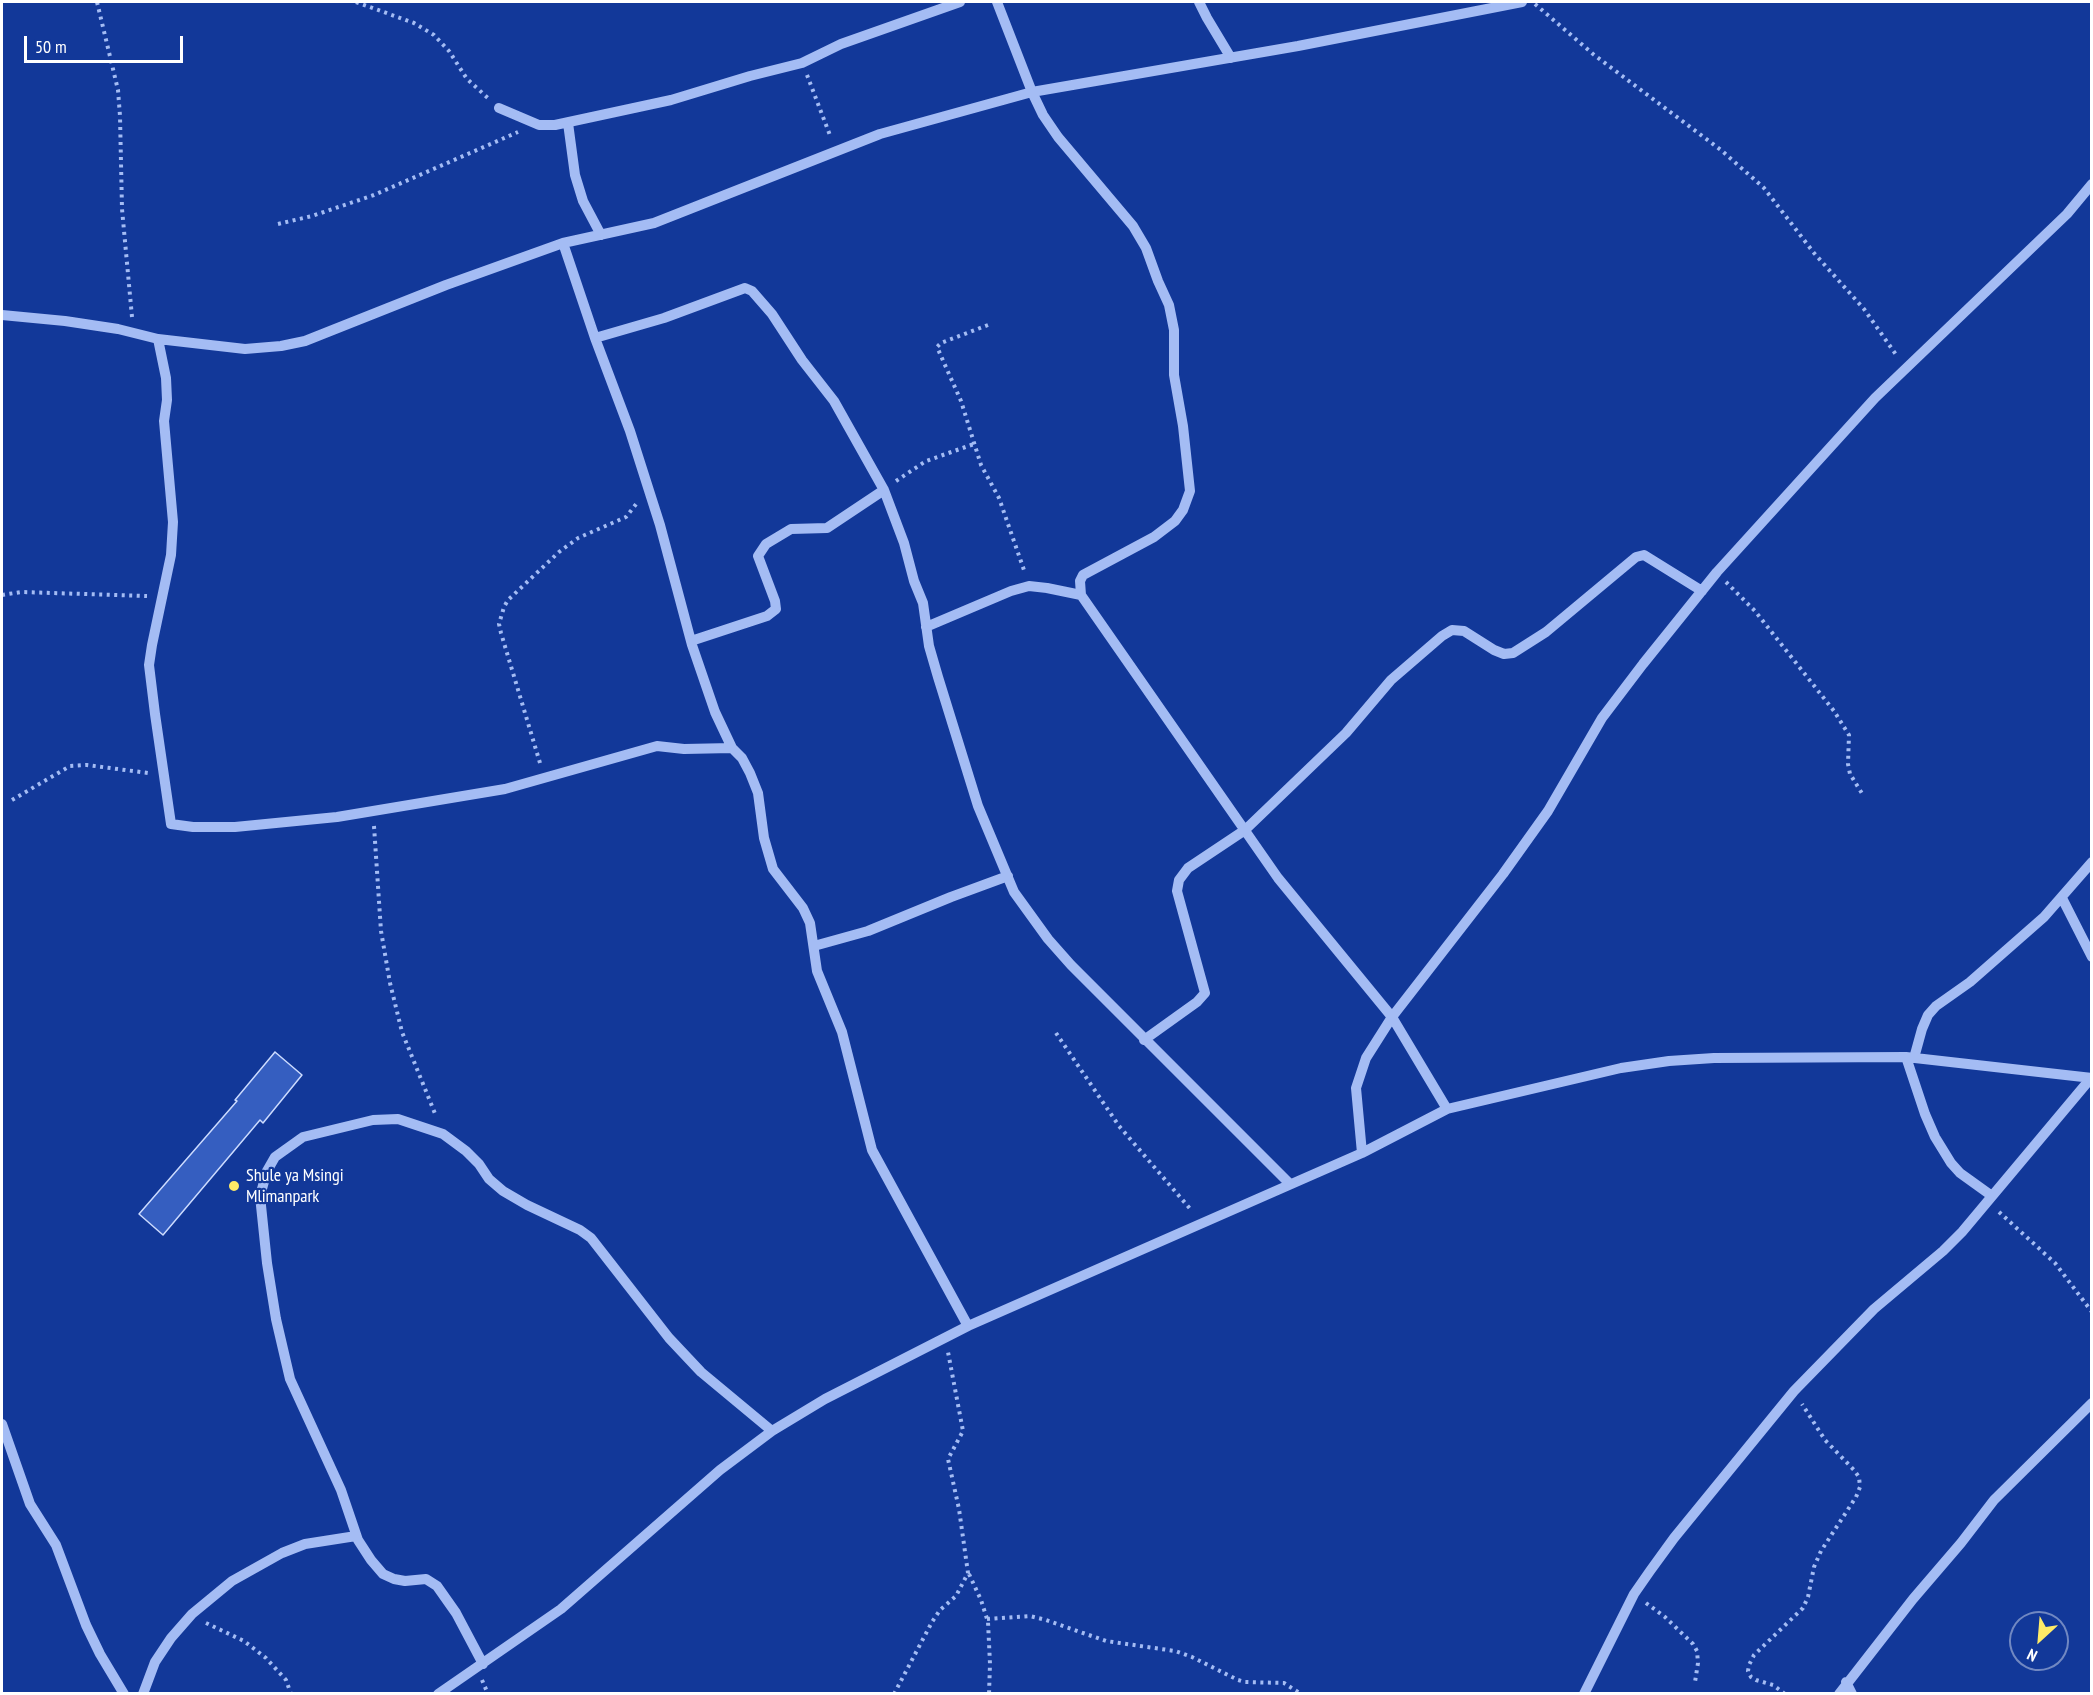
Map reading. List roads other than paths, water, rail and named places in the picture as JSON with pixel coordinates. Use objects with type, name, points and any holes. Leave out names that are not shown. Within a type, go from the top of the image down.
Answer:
[{"type":"street","points":[[498,108],[539,124],[555,125],[671,100],[802,63],[841,44],[960,2]]},
{"type":"street","points":[[997,2],[1043,115],[1058,137],[1133,226],[1146,248],[1169,305],[1174,330],[1174,375],[1190,491],[1183,510],[1175,521],[1154,537],[1083,575],[1080,581],[1081,595],[1278,878],[1392,1017],[1447,1109]]},
{"type":"street","points":[[1199,2],[1231,58]]},
{"type":"street","points":[[2,315],[65,321],[158,339],[245,349],[281,346],[305,341],[446,285],[563,243],[654,223],[880,134],[1032,92],[1231,58],[1522,2]]},
{"type":"street","points":[[568,123],[575,175],[583,201],[601,235]]},
{"type":"street","points":[[1362,1153],[1356,1088],[1366,1058],[1392,1017],[1503,874],[1548,811],[1602,718],[1717,572],[1875,398],[2067,214],[2091,184]]},
{"type":"street","points":[[563,243],[630,431],[691,641],[715,712],[732,748],[742,758],[758,793],[764,838],[773,869],[803,908],[810,923],[817,971],[842,1032],[872,1150],[968,1326]]},
{"type":"street","points":[[595,338],[664,318],[745,288],[752,291],[772,314],[802,360],[834,401],[884,490],[923,603],[926,627],[938,677],[978,806],[1014,892],[1048,939],[1071,965],[1290,1184]]},
{"type":"street","points":[[158,339],[166,378],[164,421],[173,522],[171,555],[149,665],[170,821],[175,825],[235,827],[337,817],[505,789],[657,746],[684,749],[732,748]]},
{"type":"street","points":[[691,641],[767,616],[776,609],[758,556],[766,544],[791,529],[827,528],[884,490]]},
{"type":"street","points":[[1144,1040],[1197,1002],[1205,993],[1177,891],[1179,880],[1188,868],[1245,830],[1346,733],[1391,680],[1442,636],[1452,630],[1464,631],[1494,650],[1504,654],[1513,653],[1546,632],[1636,557],[1644,555],[1702,591]]},
{"type":"street","points":[[926,627],[1011,591],[1029,586],[1081,595]]},
{"type":"street","points":[[1990,1198],[1960,1173],[1935,1137],[1925,1114],[1910,1058],[1928,1015],[1936,1006],[1970,982],[2044,916],[2091,862]]},
{"type":"street","points":[[814,946],[868,931],[1008,876]]},
{"type":"street","points":[[2062,898],[2091,957]]},
{"type":"street","points":[[438,1694],[561,1609],[720,1470],[772,1431],[825,1399],[968,1326],[1362,1153],[1447,1109],[1621,1068],[1669,1061],[1714,1058],[1910,1058],[2091,1078]]},
{"type":"street","points":[[1584,1694],[1634,1594],[1674,1538],[1794,1390],[1874,1309],[1962,1232],[2091,1078]]},
{"type":"street","points":[[483,1664],[456,1613],[437,1586],[426,1579],[405,1581],[394,1579],[383,1574],[371,1560],[357,1536],[341,1491],[291,1379],[282,1347],[267,1263],[260,1196],[267,1171],[275,1157],[303,1137],[373,1120],[398,1119],[443,1134],[466,1151],[489,1179],[503,1191],[580,1230],[591,1238],[669,1338],[701,1372],[772,1431]]},
{"type":"street","points":[[1839,1694],[1846,1682],[1994,1500],[2091,1402]]},
{"type":"street","points":[[2,1427],[30,1504],[56,1545],[86,1625],[124,1694]]},
{"type":"street","points":[[143,1694],[161,1651],[192,1614],[232,1581],[282,1553],[305,1544],[357,1536]]},
{"type":"street","points":[[1846,1682],[1852,1694]]},
{"type":"place","name":"Shule ya Msingi Mlimanpark","points":[[234,1186]]}]
